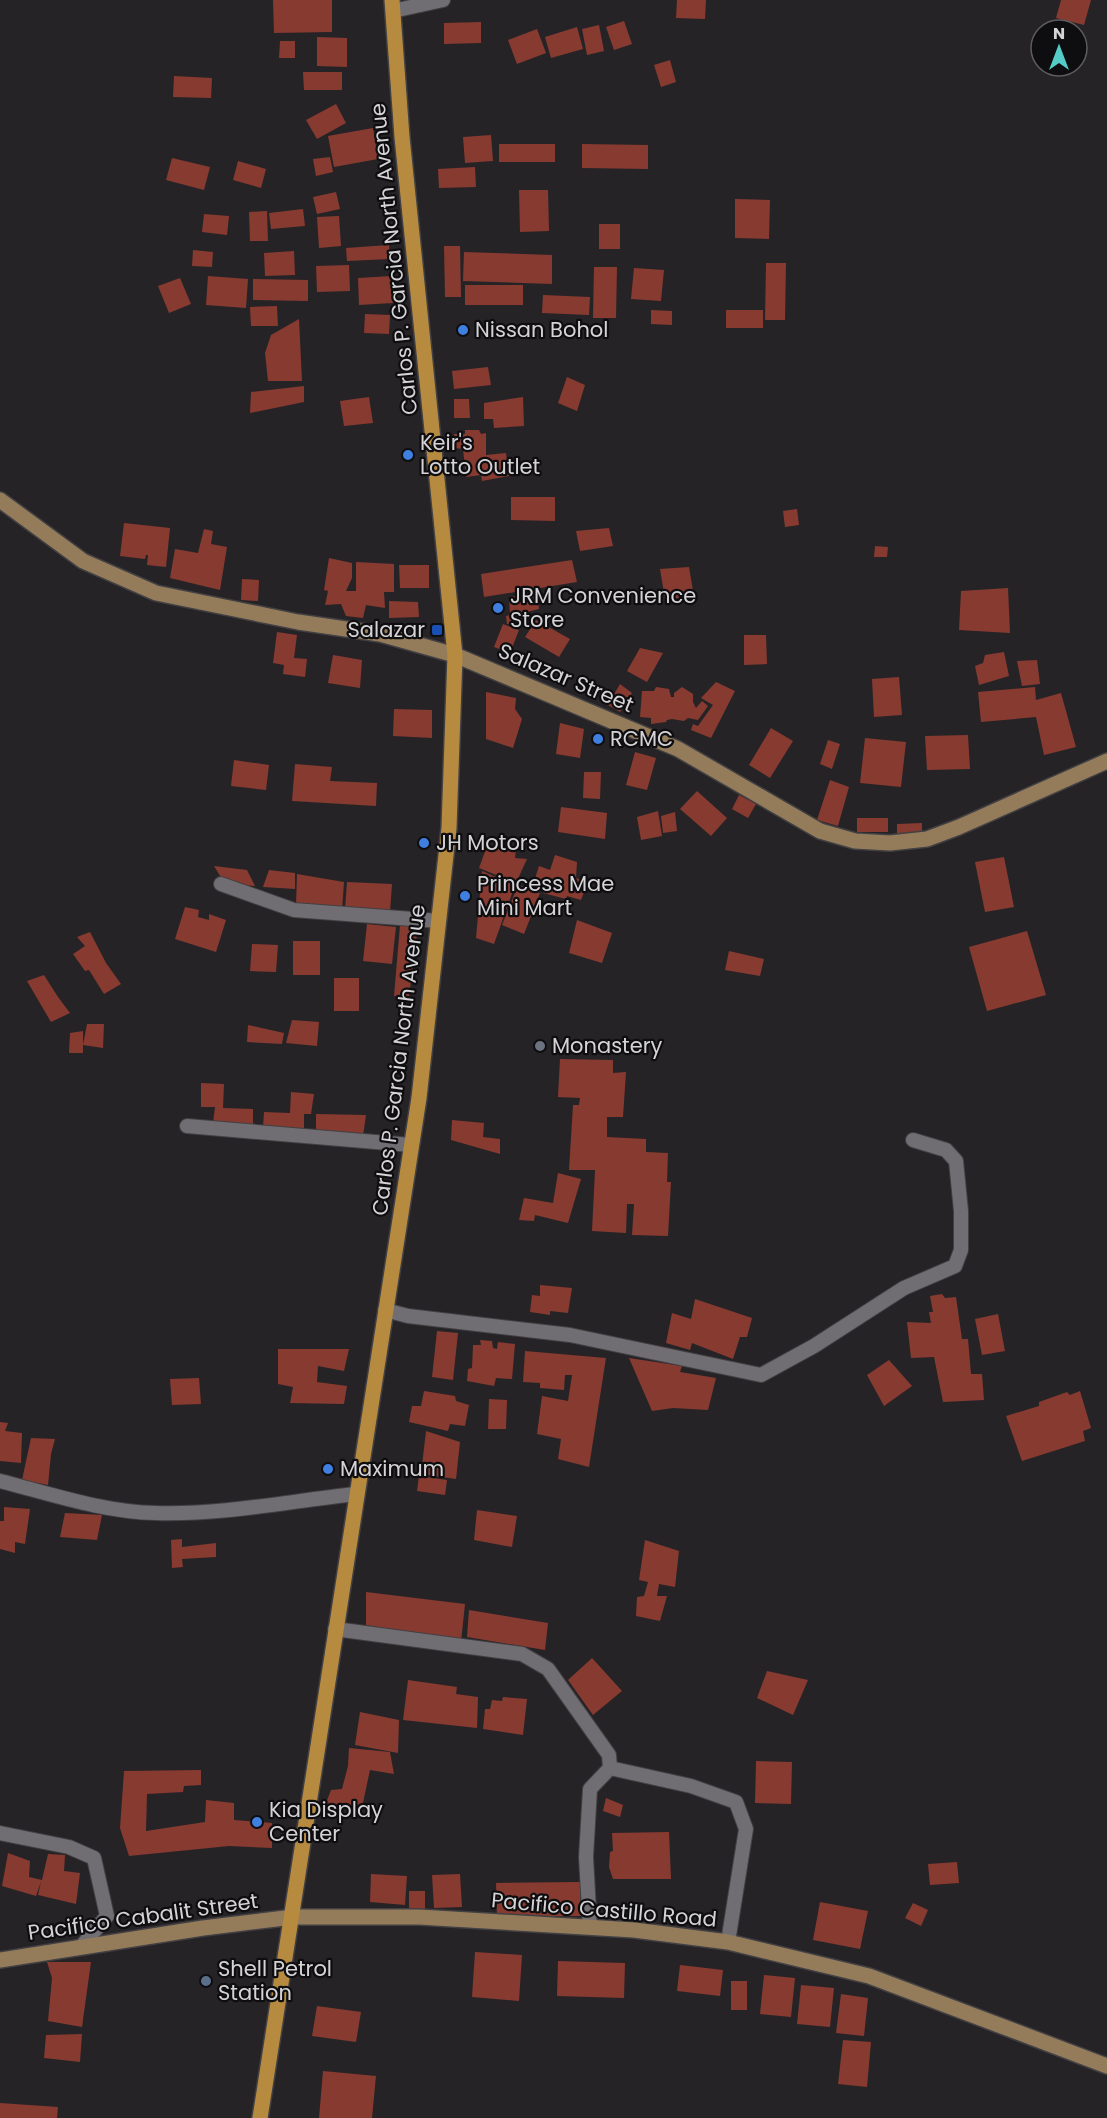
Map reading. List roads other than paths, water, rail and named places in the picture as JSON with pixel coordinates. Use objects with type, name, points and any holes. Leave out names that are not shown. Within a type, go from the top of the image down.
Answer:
[{"type":"main road","name":"Carlos P. Garcia North Avenue","points":[[260,2118],[293,1917],[308,1801],[418,1098],[449,828],[455,655],[403,148],[393,5]]},
{"type":"street","points":[[393,5],[443,0]]},
{"type":"street","name":"Salazar Street","points":[[0,500],[83,561],[156,593],[298,622],[380,634],[455,655],[678,749],[820,831],[855,841],[890,843],[927,839],[1107,761]]},
{"type":"street","points":[[221,884],[294,910],[439,921]]},
{"type":"street","points":[[187,1126],[411,1145]]},
{"type":"street","points":[[385,1310],[408,1316],[570,1335],[760,1375],[814,1346],[904,1288],[955,1266],[961,1250],[962,1211],[956,1161],[946,1149],[913,1140]]},
{"type":"street","points":[[0,1481],[99,1506],[154,1513],[205,1512],[356,1494]]},
{"type":"street","points":[[335,1629],[522,1654],[548,1669],[609,1755],[610,1768],[590,1789],[586,1857],[590,1927]]},
{"type":"street","points":[[610,1768],[691,1786],[736,1802],[746,1829],[728,1942]]},
{"type":"street","points":[[0,1833],[69,1847],[94,1858],[107,1916],[81,1947]]},
{"type":"street","name":"Pacifico Castillo Road","points":[[293,1917],[419,1917],[634,1930],[728,1942],[869,1976],[1107,2066]]},
{"type":"street","name":"Pacifico Cabalit Street","points":[[0,1960],[293,1917]]},
{"type":"place","name":"Nissan Bohol","points":[[463,330]]},
{"type":"place","name":"Keir's Lotto Outlet","points":[[408,455]]},
{"type":"place","name":"JRM Convenience Store","points":[[498,608]]},
{"type":"place","name":"Salazar","points":[[437,630]]},
{"type":"place","name":"RCMC","points":[[598,739]]},
{"type":"place","name":"JH Motors","points":[[424,843]]},
{"type":"place","name":"Princess Mae Mini Mart","points":[[465,896]]},
{"type":"place","name":"Monastery","points":[[540,1046]]},
{"type":"place","name":"Maximum","points":[[328,1469]]},
{"type":"place","name":"Kia Display Center","points":[[257,1822]]},
{"type":"place","name":"Shell Petrol Station","points":[[206,1981]]}]
